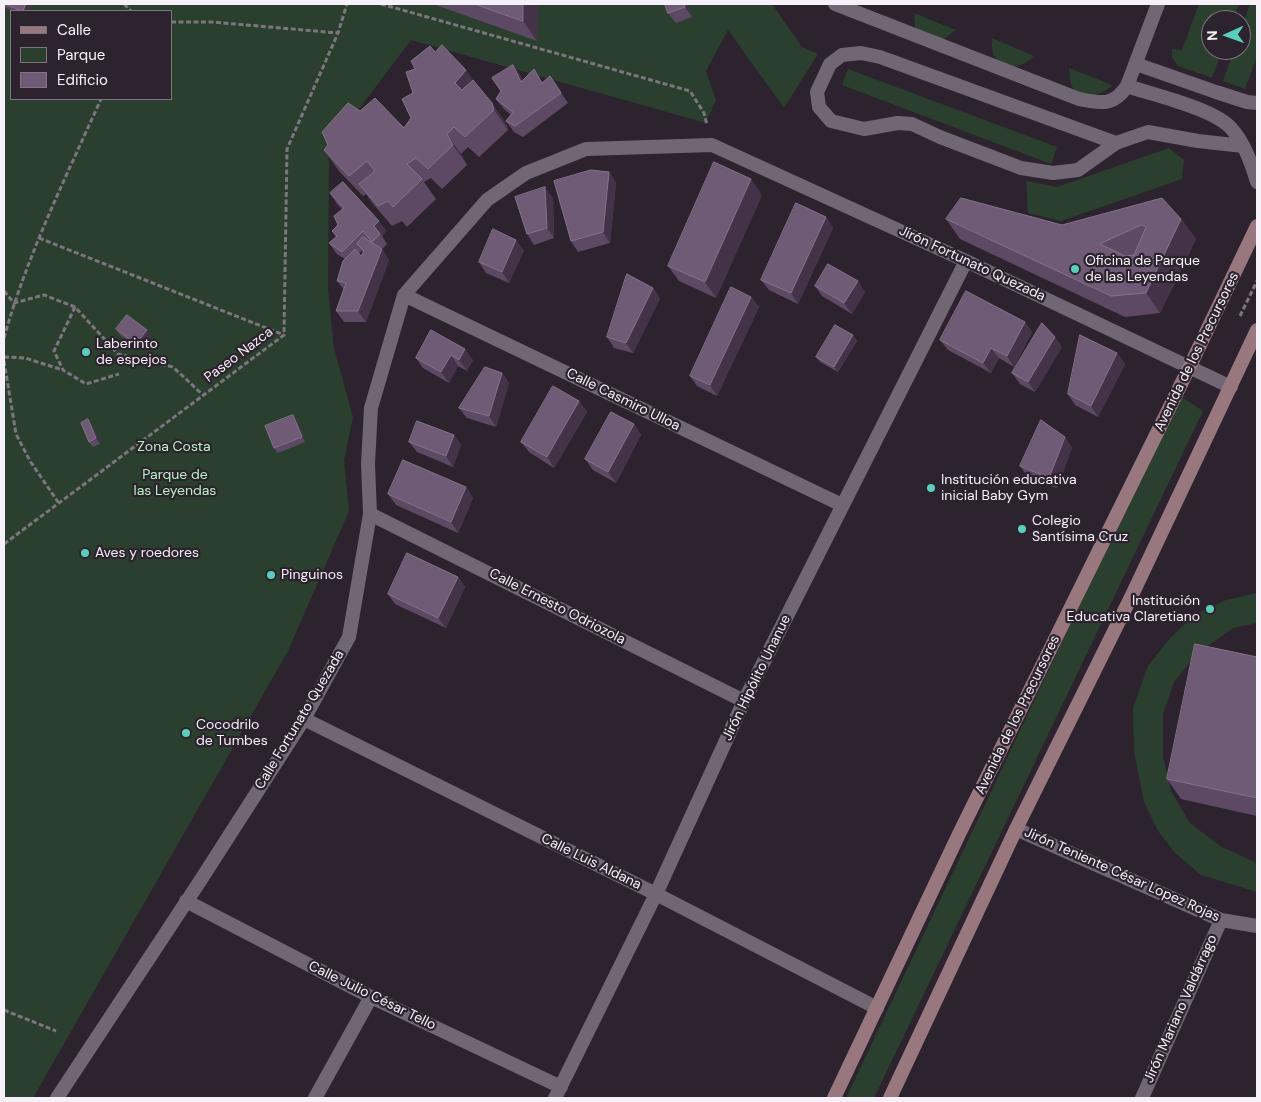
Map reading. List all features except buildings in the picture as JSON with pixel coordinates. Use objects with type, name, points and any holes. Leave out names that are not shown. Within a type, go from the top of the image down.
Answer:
[{"type":"main road","name":"Avenida de los Precursores","points":[[834,1098],[959,834],[1257,229]]},
{"type":"main road","points":[[890,1098],[1016,828],[1133,593],[1257,330]]},
{"type":"street","points":[[834,4],[1079,99],[1095,102],[1110,102],[1120,96],[1127,86],[1158,4]]},
{"type":"street","points":[[1116,144],[880,57],[861,53],[842,56],[830,64],[817,92],[819,107],[831,121],[864,129],[898,123],[912,124],[940,137],[1021,168],[1053,173],[1078,170],[1116,144],[1148,132],[1198,141],[1243,146]]},
{"type":"street","points":[[1136,64],[1247,102],[1257,103]]},
{"type":"street","points":[[1127,86],[1209,113],[1229,127],[1243,146],[1251,162],[1257,182]]},
{"type":"street","name":"Jirón Fortunato Quezada","points":[[712,145],[966,261],[1231,386]]},
{"type":"street","name":"Calle Fortunato Quezada","points":[[57,1098],[304,719],[349,637],[370,514],[368,464],[371,408],[404,295],[487,200],[526,173],[586,149],[712,145]]},
{"type":"street","name":"Jirón Hipólito Unanue","points":[[558,1093],[656,894],[744,701],[966,261]]},
{"type":"street","name":"Calle Casmiro Ulloa","points":[[404,295],[842,505]]},
{"type":"street","name":"Calle Ernesto Odriozola","points":[[370,514],[744,701]]},
{"type":"street","name":"Calle Luis Aldana","points":[[304,719],[656,894],[877,1008]]},
{"type":"street","name":"Jirón Teniente César Lopez Rojas","points":[[1016,828],[1221,920],[1257,926]]},
{"type":"street","name":"Calle Julio César Tello","points":[[186,901],[558,1093]]},
{"type":"street","name":"Jirón Mariano Valdárrago","points":[[1142,1098],[1221,920]]},
{"type":"street","points":[[315,1098],[371,997]]},
{"type":"path","name":"Paseo Nazca","points":[[4,544],[284,335],[287,149],[338,33],[347,4]]},
{"type":"path","points":[[381,4],[690,92],[704,113],[712,145]]},
{"type":"path","points":[[172,22],[212,22],[338,33]]},
{"type":"path","points":[[4,338],[14,303],[39,238],[101,100]]},
{"type":"path","points":[[39,238],[284,335]]},
{"type":"path","points":[[4,291],[14,303]]},
{"type":"path","points":[[14,303],[44,295],[75,307],[118,354],[173,367],[203,395]]},
{"type":"path","points":[[63,370],[54,351],[75,307]]},
{"type":"path","points":[[4,357],[25,358],[63,370],[86,384],[119,374]]},
{"type":"path","points":[[4,362],[16,434],[30,460],[58,502]]},
{"type":"path","points":[[4,1010],[56,1031]]},
{"type":"green space","name":"Parque de las Leyendas","points":[[4,4],[772,4],[802,47],[818,54],[784,108],[728,30],[706,71],[716,100],[706,123],[411,40],[329,149],[328,288],[334,348],[353,417],[344,460],[349,511],[288,651],[33,1098],[4,1098]]},
{"type":"green space","points":[[1199,4],[1239,4],[1237,10],[1201,10],[1201,60],[1218,60],[1212,78],[1178,66],[1172,57],[1172,49],[1182,50]]},
{"type":"green space","points":[[1250,4],[1257,4],[1257,56],[1245,89],[1223,81],[1230,60],[1251,60],[1251,10],[1248,10]]},
{"type":"green space","points":[[914,13],[956,30],[942,40],[918,34]]},
{"type":"green space","points":[[992,38],[1034,56],[1020,65],[1005,65],[993,54]]},
{"type":"green space","points":[[1069,68],[1112,85],[1098,94],[1082,95],[1072,86]]},
{"type":"green space","points":[[848,69],[1057,147],[1051,164],[842,85]]},
{"type":"green space","points":[[1169,148],[1184,160],[1182,179],[1061,221],[1028,213],[1026,181],[1057,187]]},
{"type":"green space","points":[[1179,395],[1203,411],[874,1098],[846,1098]]},
{"type":"green space","points":[[1257,593],[1257,623],[1233,628],[1197,654],[1174,682],[1163,714],[1163,757],[1171,791],[1190,823],[1220,846],[1257,863],[1257,892],[1201,875],[1175,853],[1158,831],[1144,802],[1134,752],[1133,708],[1148,666],[1171,637],[1194,615],[1226,600]]},
{"type":"place","name":"Oficina de Parque de las Leyendas","points":[[1075,269]]},
{"type":"place","name":"Laberinto de espejos","points":[[86,352]]},
{"type":"place","name":"Institución educativa inicial Baby Gym","points":[[931,488]]},
{"type":"place","name":"Colegio Santísima Cruz","points":[[1022,529]]},
{"type":"place","name":"Aves y roedores","points":[[85,553]]},
{"type":"place","name":"Pinguinos","points":[[271,575]]},
{"type":"place","name":"Institución Educativa Claretiano","points":[[1210,609]]},
{"type":"place","name":"Cocodrilo de Tumbes","points":[[186,733]]},
{"type":"park label","name":"Zona Costa","points":[[174,447]]}]
